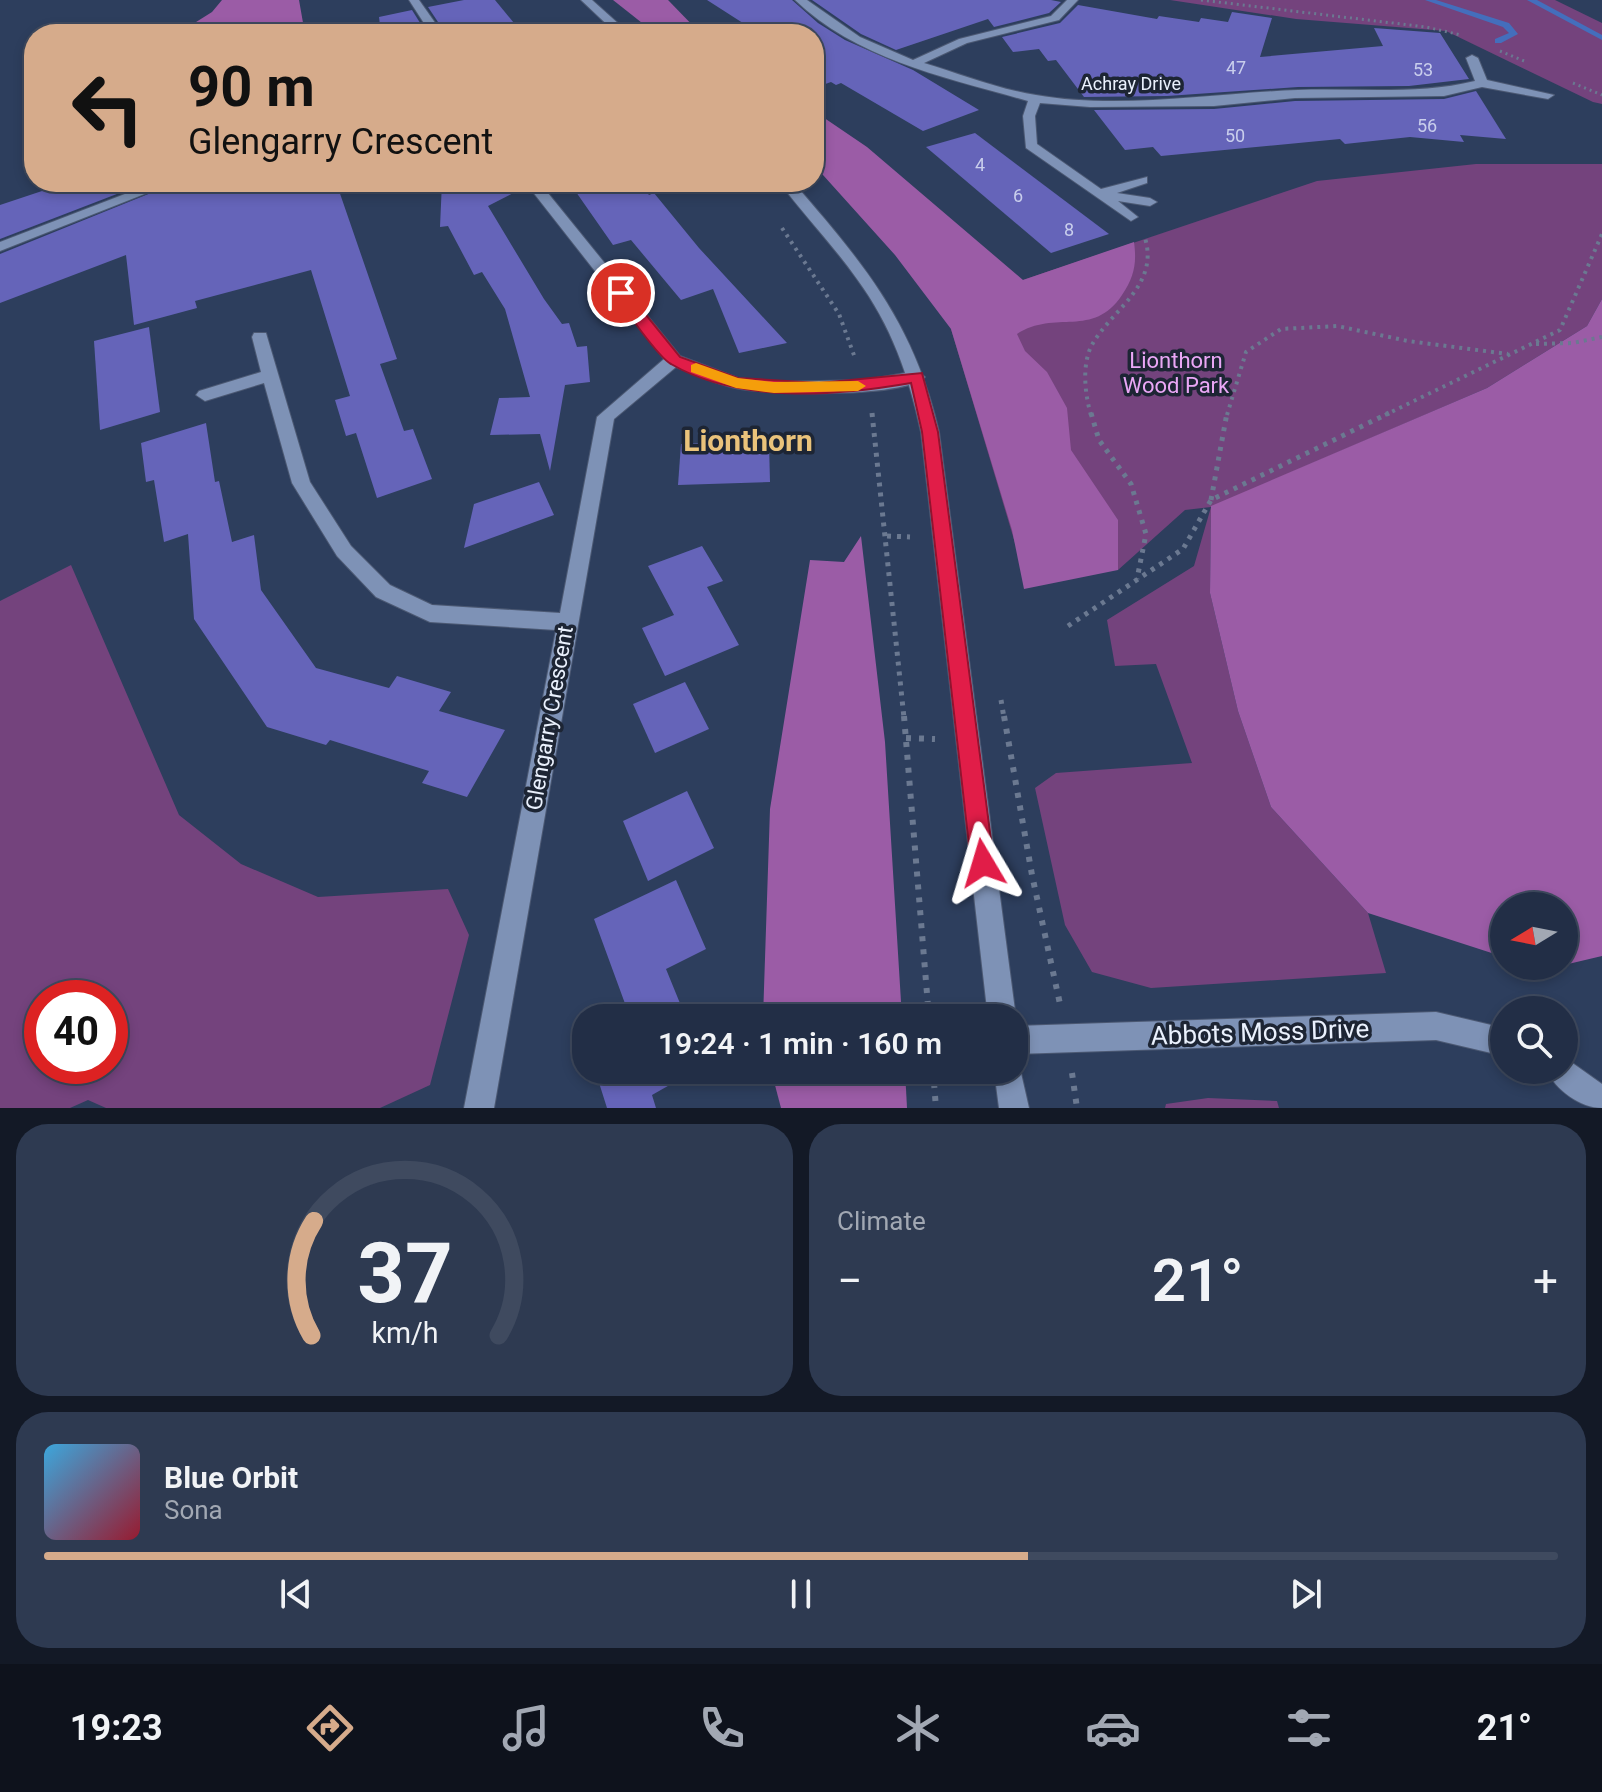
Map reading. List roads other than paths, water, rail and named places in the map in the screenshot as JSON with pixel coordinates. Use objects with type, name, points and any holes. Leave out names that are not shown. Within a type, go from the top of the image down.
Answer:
[{"type":"street","points":[[414,0],[430,24]]},
{"type":"street","points":[[586,0],[613,24]]},
{"type":"street","name":"Achray Drive","points":[[800,0],[856,39],[913,64],[1035,99],[1167,104],[1295,94],[1444,92],[1482,83],[1548,95]]},
{"type":"street","points":[[913,64],[963,41],[1055,18],[1073,0]]},
{"type":"street","points":[[1472,58],[1482,83]]},
{"type":"street","points":[[1035,99],[1029,116],[1031,145],[1131,217]]},
{"type":"street","points":[[1099,194],[1142,180]]},
{"type":"street","points":[[0,247],[142,192]]},
{"type":"street","points":[[540,192],[674,360],[736,383],[804,388],[865,386],[917,377]]},
{"type":"street","points":[[794,192],[882,303],[917,377],[930,432],[1000,1004]]},
{"type":"street","points":[[1099,194],[1150,202]]},
{"type":"street","points":[[260,337],[301,483],[344,551],[383,591],[430,613],[567,622]]},
{"type":"street","name":"Glengarry Crescent","points":[[479,1108],[606,417],[674,360]]},
{"type":"street","points":[[205,395],[271,375]]},
{"type":"street","name":"Abbots Moss Drive","points":[[1028,1040],[1436,1026],[1490,1039]]},
{"type":"street","points":[[1578,1083],[1602,1102]]},
{"type":"street","points":[[1010,1084],[1014,1108]]},
{"type":"waterway","points":[[1429,0],[1506,25],[1514,34],[1498,41]]},
{"type":"waterway","points":[[1531,0],[1602,38]]},
{"type":"district","name":"Lionthorn","points":[[748,441]]},
{"type":"park label","name":"Lionthorn Wood Park","points":[[1176,372]]}]
